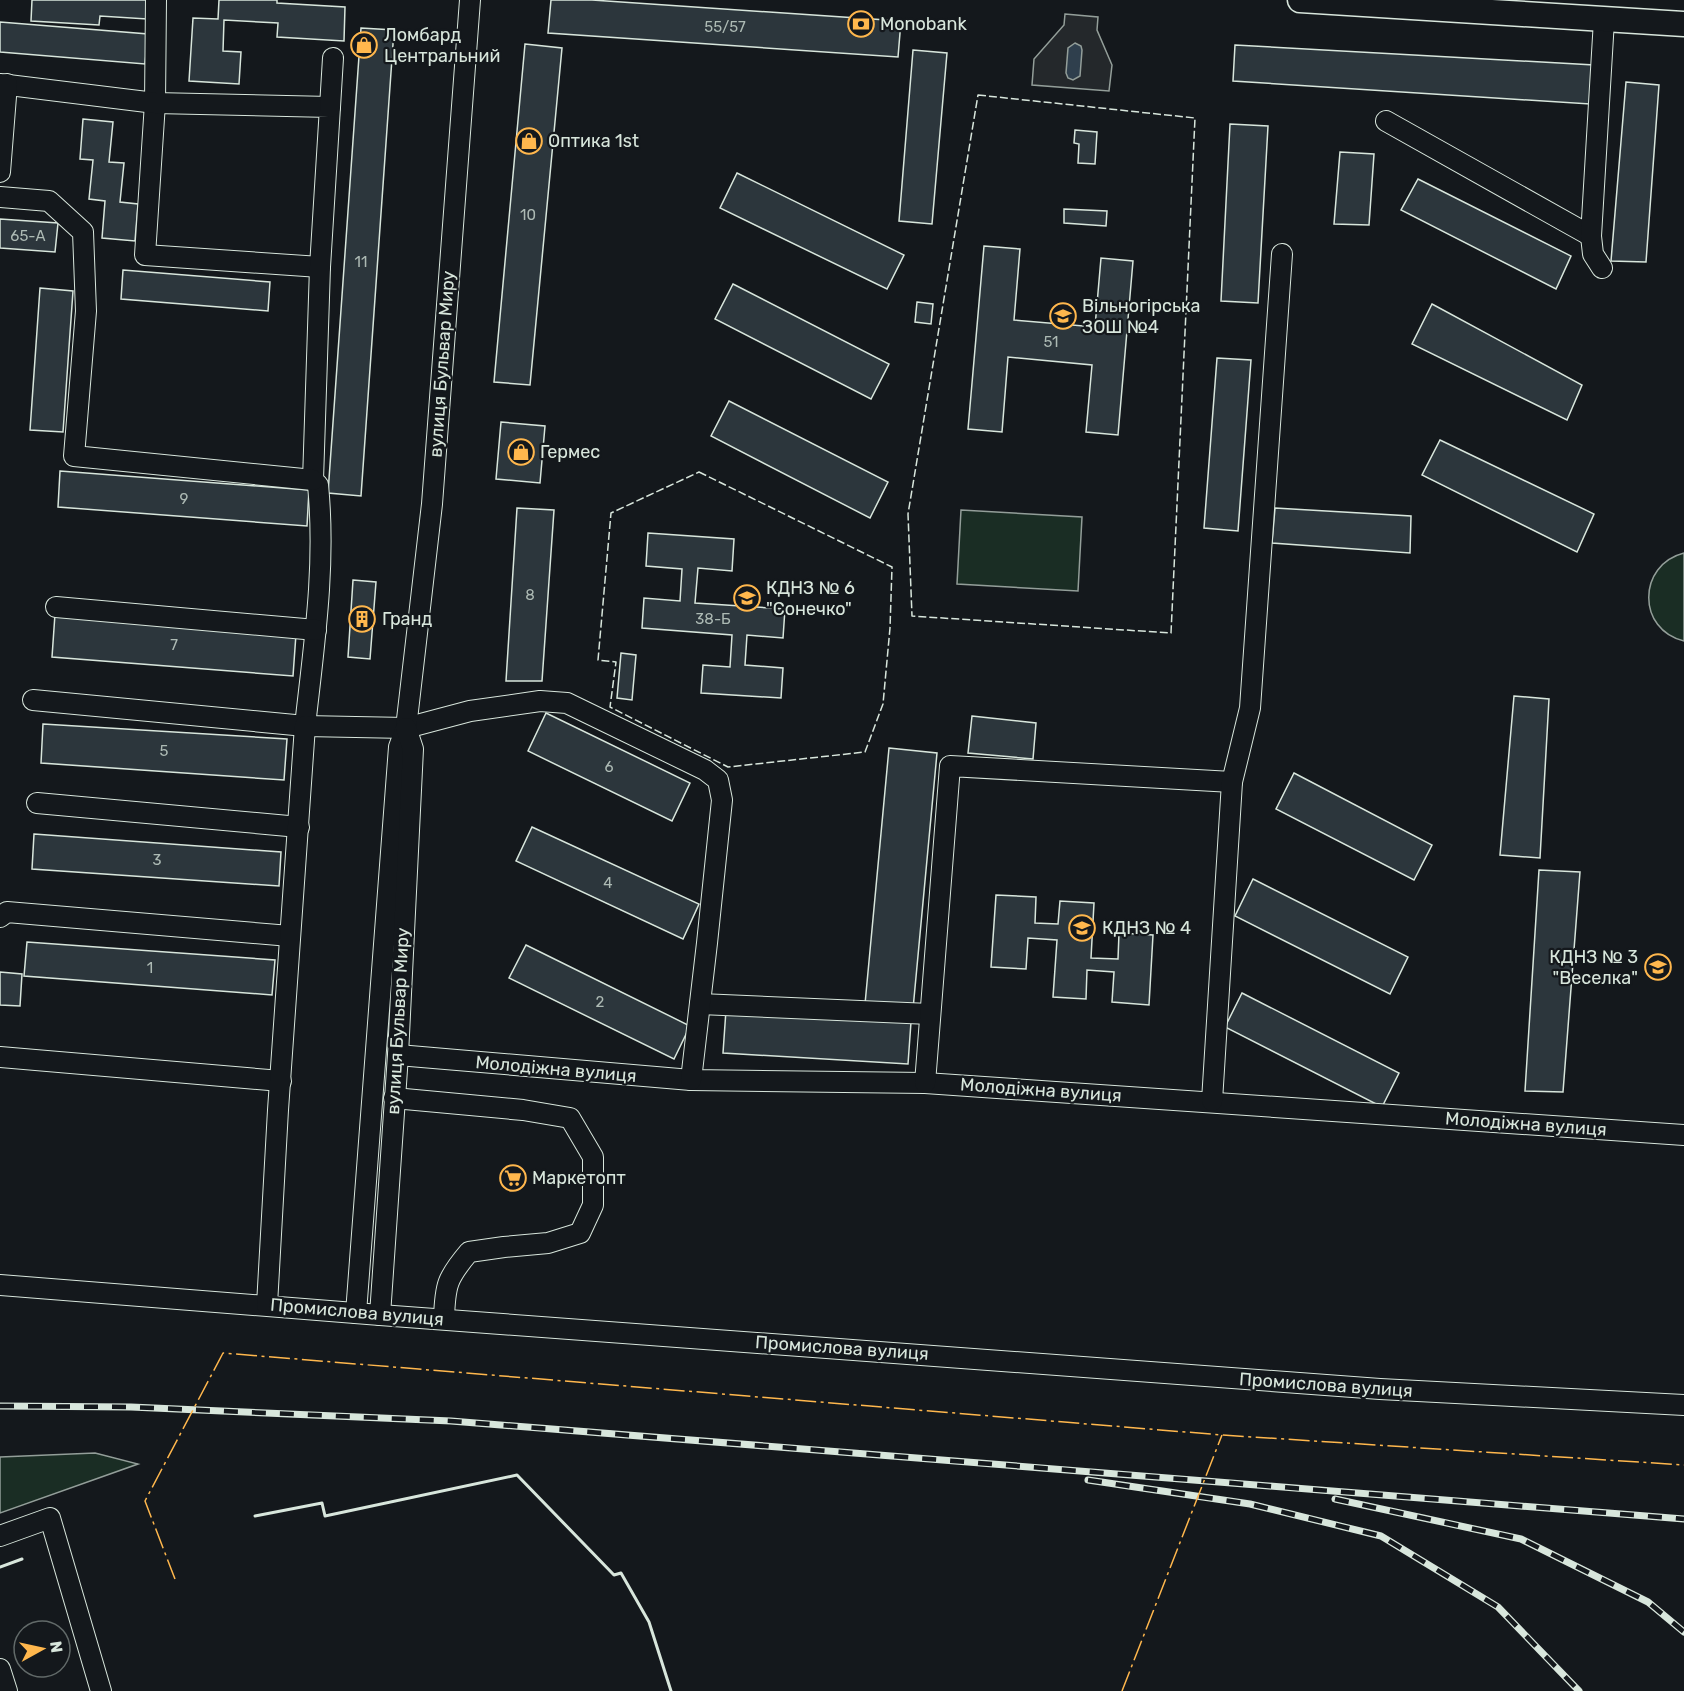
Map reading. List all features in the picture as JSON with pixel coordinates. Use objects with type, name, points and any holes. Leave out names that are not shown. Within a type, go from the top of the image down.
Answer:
[{"type":"main road","points":[[1300,0],[1684,24]]},
{"type":"street","points":[[156,0],[155,103],[145,255],[320,267]]},
{"type":"street","name":"вулиця Бульвар Миру","points":[[356,1313],[399,747],[406,728],[432,504],[470,0]]},
{"type":"street","points":[[1602,268],[1593,254],[1591,236],[1604,20]]},
{"type":"street","points":[[313,480],[320,267],[333,58]]},
{"type":"street","points":[[0,172],[4,84],[155,103],[330,107]]},
{"type":"street","points":[[1386,121],[1591,236]]},
{"type":"street","points":[[0,197],[49,201],[83,231],[86,311],[74,456],[313,480],[318,485],[321,516],[321,578],[305,726],[267,1305]]},
{"type":"street","points":[[1212,1101],[1232,782],[1250,708],[1282,254]]},
{"type":"street","points":[[56,607],[316,630]]},
{"type":"street","points":[[33,700],[305,726],[406,728],[470,711],[540,701],[567,703],[705,770],[718,780],[722,800],[691,1080]]},
{"type":"street","name":"вулиця Бульвар Миру","points":[[380,1315],[398,1055],[413,749],[406,728]]},
{"type":"street","points":[[925,1083],[950,766],[1232,782]]},
{"type":"street","points":[[37,804],[299,827]]},
{"type":"street","points":[[0,917],[7,912],[290,936]]},
{"type":"street","points":[[700,1004],[930,1014]]},
{"type":"street","name":"Молодіжна вулиця","points":[[398,1055],[691,1080],[925,1083],[1684,1135]]},
{"type":"street","points":[[0,1057],[281,1081]]},
{"type":"street","points":[[394,1098],[523,1110],[570,1118],[592,1157],[593,1205],[580,1233],[548,1243],[504,1246],[470,1252],[451,1273],[445,1292],[444,1319]]},
{"type":"street","name":"Промислова вулиця","points":[[0,1285],[1380,1389],[1684,1405]]},
{"type":"street","points":[[0,1536],[50,1518],[101,1691]]},
{"type":"street","points":[[0,1669],[5,1690]]},
{"type":"green space","points":[[961,510],[1082,517],[1078,591],[957,584]]},
{"type":"green space","points":[[1684,553],[1684,641],[1669,635],[1658,624],[1651,611],[1649,597],[1651,583],[1658,570],[1669,560]]},
{"type":"green space","points":[[95,1453],[138,1464],[0,1513],[0,1457]]},
{"type":"shaded area","points":[[1065,14],[1098,17],[1097,30],[1112,65],[1109,91],[1032,85],[1034,59],[1064,25]]},
{"type":"water","points":[[1075,43],[1081,46],[1082,50],[1080,76],[1073,80],[1068,78],[1066,73],[1068,48]]},
{"type":"building","points":[[32,0],[148,0],[147,19],[100,16],[99,25],[31,21]]},
{"type":"building","points":[[219,0],[277,0],[277,3],[345,7],[344,41],[277,37],[278,23],[224,20],[223,51],[241,52],[239,84],[189,81],[193,18],[218,19]]},
{"type":"building","points":[[551,0],[592,0],[901,21],[898,57],[548,33]]},
{"type":"building","points":[[0,22],[148,34],[145,64],[0,52]]},
{"type":"building","points":[[361,28],[394,30],[361,496],[328,493]]},
{"type":"building","points":[[525,44],[562,48],[530,385],[494,382]]},
{"type":"building","points":[[1235,45],[1594,65],[1590,104],[1233,81]]},
{"type":"building","points":[[913,50],[947,53],[932,224],[899,221]]},
{"type":"building","points":[[1626,82],[1659,85],[1646,262],[1611,261]]},
{"type":"building","points":[[83,119],[113,122],[109,162],[124,163],[120,202],[138,204],[135,241],[102,238],[105,201],[89,199],[93,160],[80,159]]},
{"type":"building","points":[[1230,124],[1268,126],[1258,303],[1221,301]]},
{"type":"building","points":[[1075,130],[1097,132],[1095,164],[1078,163],[1079,144],[1074,143]]},
{"type":"building","points":[[1340,152],[1374,154],[1369,225],[1334,224]]},
{"type":"building","points":[[737,173],[904,255],[887,289],[720,208]]},
{"type":"building","points":[[1418,179],[1571,256],[1556,289],[1401,210]]},
{"type":"building","points":[[1064,209],[1107,211],[1106,226],[1064,223]]},
{"type":"building","points":[[0,219],[58,223],[55,252],[0,248]]},
{"type":"building","points":[[984,246],[1020,249],[1014,320],[1095,327],[1101,258],[1133,261],[1118,435],[1086,432],[1092,365],[1008,357],[1002,432],[968,429]]},
{"type":"building","points":[[123,270],[270,282],[268,311],[121,299]]},
{"type":"building","points":[[733,284],[889,364],[871,399],[715,319]]},
{"type":"building","points":[[40,288],[73,291],[63,432],[30,430]]},
{"type":"building","points":[[917,302],[933,304],[931,324],[915,322]]},
{"type":"building","points":[[1432,304],[1582,385],[1567,420],[1412,344]]},
{"type":"building","points":[[1217,358],[1251,360],[1238,531],[1204,528]]},
{"type":"building","points":[[729,401],[888,482],[870,518],[711,436]]},
{"type":"building","name":"Гермес","points":[[501,422],[545,426],[540,483],[496,479]]},
{"type":"building","points":[[1440,440],[1594,514],[1577,552],[1422,475]]},
{"type":"building","points":[[60,471],[309,490],[307,526],[58,507]]},
{"type":"building","points":[[517,508],[554,510],[542,681],[506,681]]},
{"type":"building","points":[[1275,508],[1411,516],[1410,553],[1272,543]]},
{"type":"building","points":[[648,533],[734,539],[732,571],[698,568],[695,603],[785,609],[783,638],[747,635],[745,665],[783,668],[781,698],[701,693],[703,665],[730,667],[732,635],[642,628],[644,598],[680,601],[682,569],[646,566]]},
{"type":"building","name":"Гранд","points":[[353,580],[376,582],[370,659],[348,657]]},
{"type":"building","points":[[55,614],[296,634],[293,676],[52,657]]},
{"type":"building","points":[[621,653],[636,655],[632,700],[617,698]]},
{"type":"building","points":[[1514,696],[1549,699],[1540,858],[1500,855]]},
{"type":"building","points":[[546,713],[690,783],[672,821],[528,751]]},
{"type":"building","points":[[972,716],[1036,723],[1033,759],[968,753]]},
{"type":"building","points":[[43,724],[287,739],[284,780],[41,763]]},
{"type":"building","points":[[889,748],[937,753],[913,1009],[865,1004]]},
{"type":"building","points":[[1294,773],[1432,845],[1414,880],[1276,809]]},
{"type":"building","points":[[532,827],[699,904],[683,939],[516,861]]},
{"type":"building","points":[[34,834],[281,852],[279,886],[32,869]]},
{"type":"building","points":[[1539,870],[1580,872],[1563,1092],[1525,1091]]},
{"type":"building","points":[[1253,879],[1408,957],[1390,994],[1235,916]]},
{"type":"building","points":[[996,895],[1036,897],[1035,923],[1058,924],[1060,901],[1094,903],[1091,958],[1118,959],[1119,933],[1153,935],[1149,1005],[1112,1002],[1114,972],[1087,970],[1086,999],[1053,997],[1057,940],[1028,938],[1026,969],[991,967]]},
{"type":"building","points":[[27,942],[275,960],[272,995],[24,976]]},
{"type":"building","points":[[526,945],[690,1026],[674,1059],[509,978]]},
{"type":"building","points":[[0,972],[22,974],[20,1006],[0,1005]]},
{"type":"building","points":[[1242,993],[1399,1073],[1382,1107],[1225,1027]]},
{"type":"building","points":[[726,1010],[911,1022],[908,1064],[723,1053]]},
{"type":"railway","points":[[0,1406],[131,1407],[451,1421],[1684,1519]]},
{"type":"railway","points":[[1088,1480],[1250,1504],[1381,1536],[1498,1607],[1579,1691]]},
{"type":"railway","points":[[1335,1499],[1521,1539],[1648,1602],[1684,1632]]},
{"type":"fence","points":[[978,95],[1195,118],[1171,633],[912,616],[908,514],[978,95]]},
{"type":"fence","points":[[699,472],[892,567],[890,628],[883,704],[865,752],[728,767],[610,707],[616,662],[598,660],[611,513],[699,472]]},
{"type":"wall","points":[[255,1516],[322,1503],[325,1516],[517,1475],[614,1575],[621,1573],[649,1622],[671,1691]]},
{"type":"wall","points":[[0,1567],[22,1559]]},
{"type":"power","points":[[175,1579],[145,1501],[223,1353],[1222,1435],[1684,1465]]},
{"type":"power","points":[[1122,1691],[1222,1435]]},
{"type":"place","name":"Monobank","points":[[861,24]]},
{"type":"place","name":"Ломбард Центральний","points":[[364,45]]},
{"type":"place","name":"Оптика 1st","points":[[529,141]]},
{"type":"place","name":"Вільногірська ЗОШ №4","points":[[1063,316]]},
{"type":"place","name":"Гермес","points":[[521,452]]},
{"type":"place","name":"КДНЗ № 6 \"Сонечко\"","points":[[747,598]]},
{"type":"place","name":"Гранд","points":[[362,619]]},
{"type":"place","name":"КДНЗ № 4","points":[[1082,928]]},
{"type":"place","name":"КДНЗ № 3 \"Веселка\"","points":[[1658,967]]},
{"type":"place","name":"Маркетопт","points":[[513,1178]]}]
